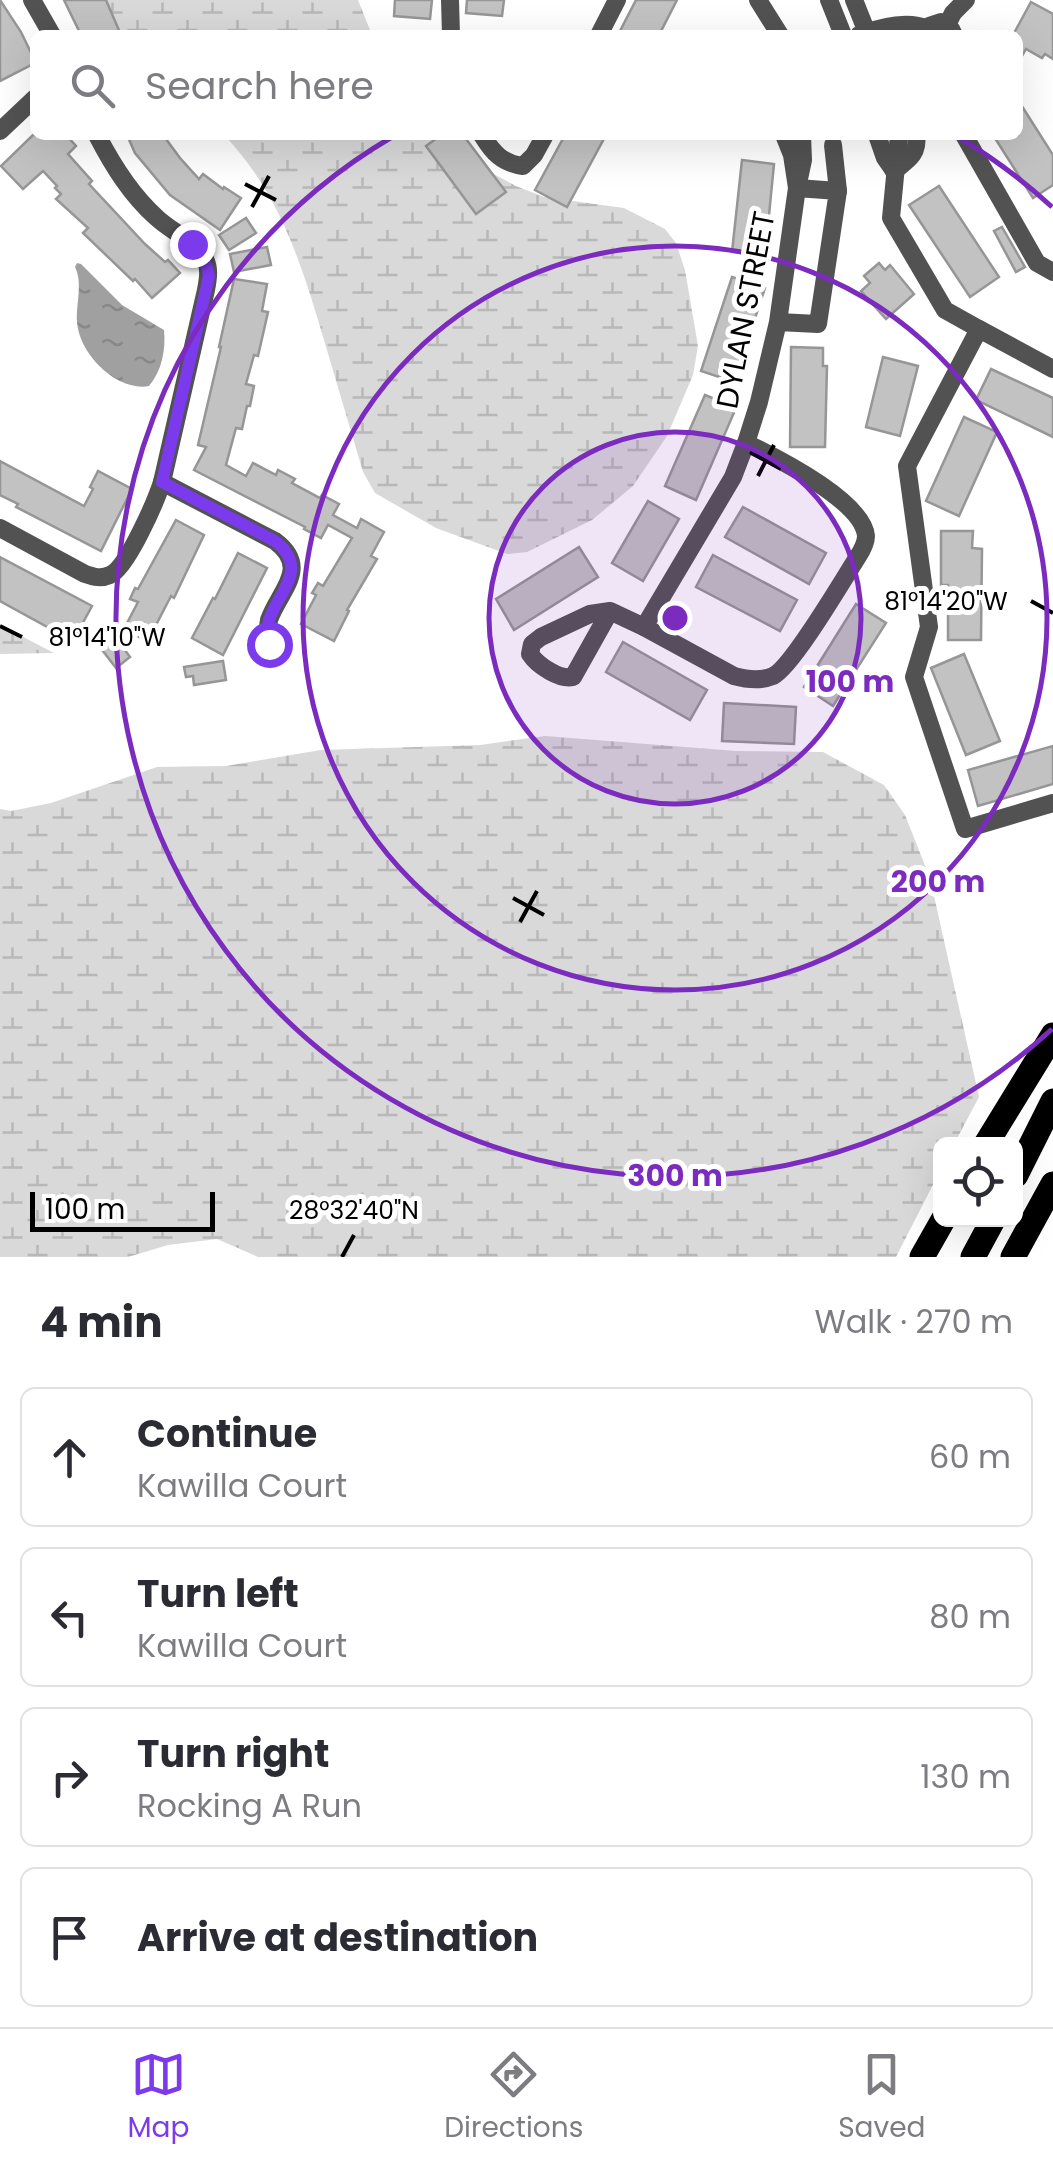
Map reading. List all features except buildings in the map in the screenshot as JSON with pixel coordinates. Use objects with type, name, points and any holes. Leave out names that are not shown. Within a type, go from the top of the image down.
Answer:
[{"type":"highway","points":[[990,1137],[1053,1035]]},
{"type":"highway","points":[[1023,1161],[1053,1101]]},
{"type":"highway","points":[[1013,1257],[1053,1184]]},
{"type":"highway","points":[[922,1257],[939,1227]]},
{"type":"highway","points":[[974,1257],[989,1227]]},
{"type":"street","points":[[32,0],[49,30]]},
{"type":"street","points":[[450,0],[450,30]]},
{"type":"street","points":[[601,30],[618,0]]},
{"type":"street","points":[[758,0],[777,30]]},
{"type":"street","points":[[829,0],[841,30]]},
{"type":"street","points":[[854,0],[864,30]]},
{"type":"street","points":[[927,30],[934,23],[951,30],[953,13],[966,0]]},
{"type":"street","points":[[883,30],[910,24],[920,25],[924,30]]},
{"type":"street","points":[[0,131],[30,103]]},
{"type":"street","points":[[0,528],[85,574],[106,576],[124,561],[162,482],[208,269],[196,248],[133,194],[101,140]]},
{"type":"street","points":[[485,140],[508,164],[523,166],[542,140]]},
{"type":"street","name":"DYLAN STREET","points":[[786,140],[797,188]]},
{"type":"street","name":"DYLAN STREET","points":[[644,627],[732,477],[746,443],[778,322],[803,160],[802,140]]},
{"type":"street","points":[[879,140],[894,170]]},
{"type":"street","points":[[897,140],[892,218],[946,310],[1053,369]]},
{"type":"street","points":[[894,170],[913,156],[916,140]]},
{"type":"street","points":[[967,140],[1037,263],[1053,272]]},
{"type":"street","points":[[778,322],[818,324],[838,191],[833,145]]},
{"type":"street","points":[[797,188],[838,191]]},
{"type":"street","points":[[978,329],[907,466],[929,627],[914,677],[965,829],[1053,803]]},
{"type":"street","name":"DYLAN STREET","points":[[610,612],[745,679],[773,676],[790,659],[858,558],[865,531],[860,521],[826,488],[746,443]]},
{"type":"street","points":[[162,482],[284,549],[292,571],[268,622],[269,644]]},
{"type":"street","points":[[610,612],[574,676],[563,678],[537,663],[530,654],[532,644],[541,637],[590,614],[610,612]]},
{"type":"green space","points":[[69,0],[358,0],[370,30],[102,30]]},
{"type":"green space","points":[[228,140],[443,140],[456,154],[516,186],[544,197],[624,208],[665,229],[676,243],[685,270],[698,346],[693,375],[667,436],[633,486],[592,520],[527,552],[507,554],[436,528],[375,493],[363,472],[297,257],[274,205]]},
{"type":"green space","points":[[0,625],[54,653],[0,654]]},
{"type":"green space","points":[[545,736],[736,751],[823,752],[884,785],[905,815],[930,878],[979,1097],[958,1137],[933,1137],[933,1185],[896,1257],[258,1257],[217,1239],[168,1245],[128,1257],[0,1257],[0,809],[11,811],[51,803],[157,767],[226,766],[321,750],[480,745]]},
{"type":"water","points":[[77,263],[122,305],[164,330],[162,360],[149,386],[125,383],[92,358],[77,322]]},
{"type":"route","points":[[192,244],[204,257],[209,276],[162,482],[284,549],[292,571],[268,622],[269,644]]}]
